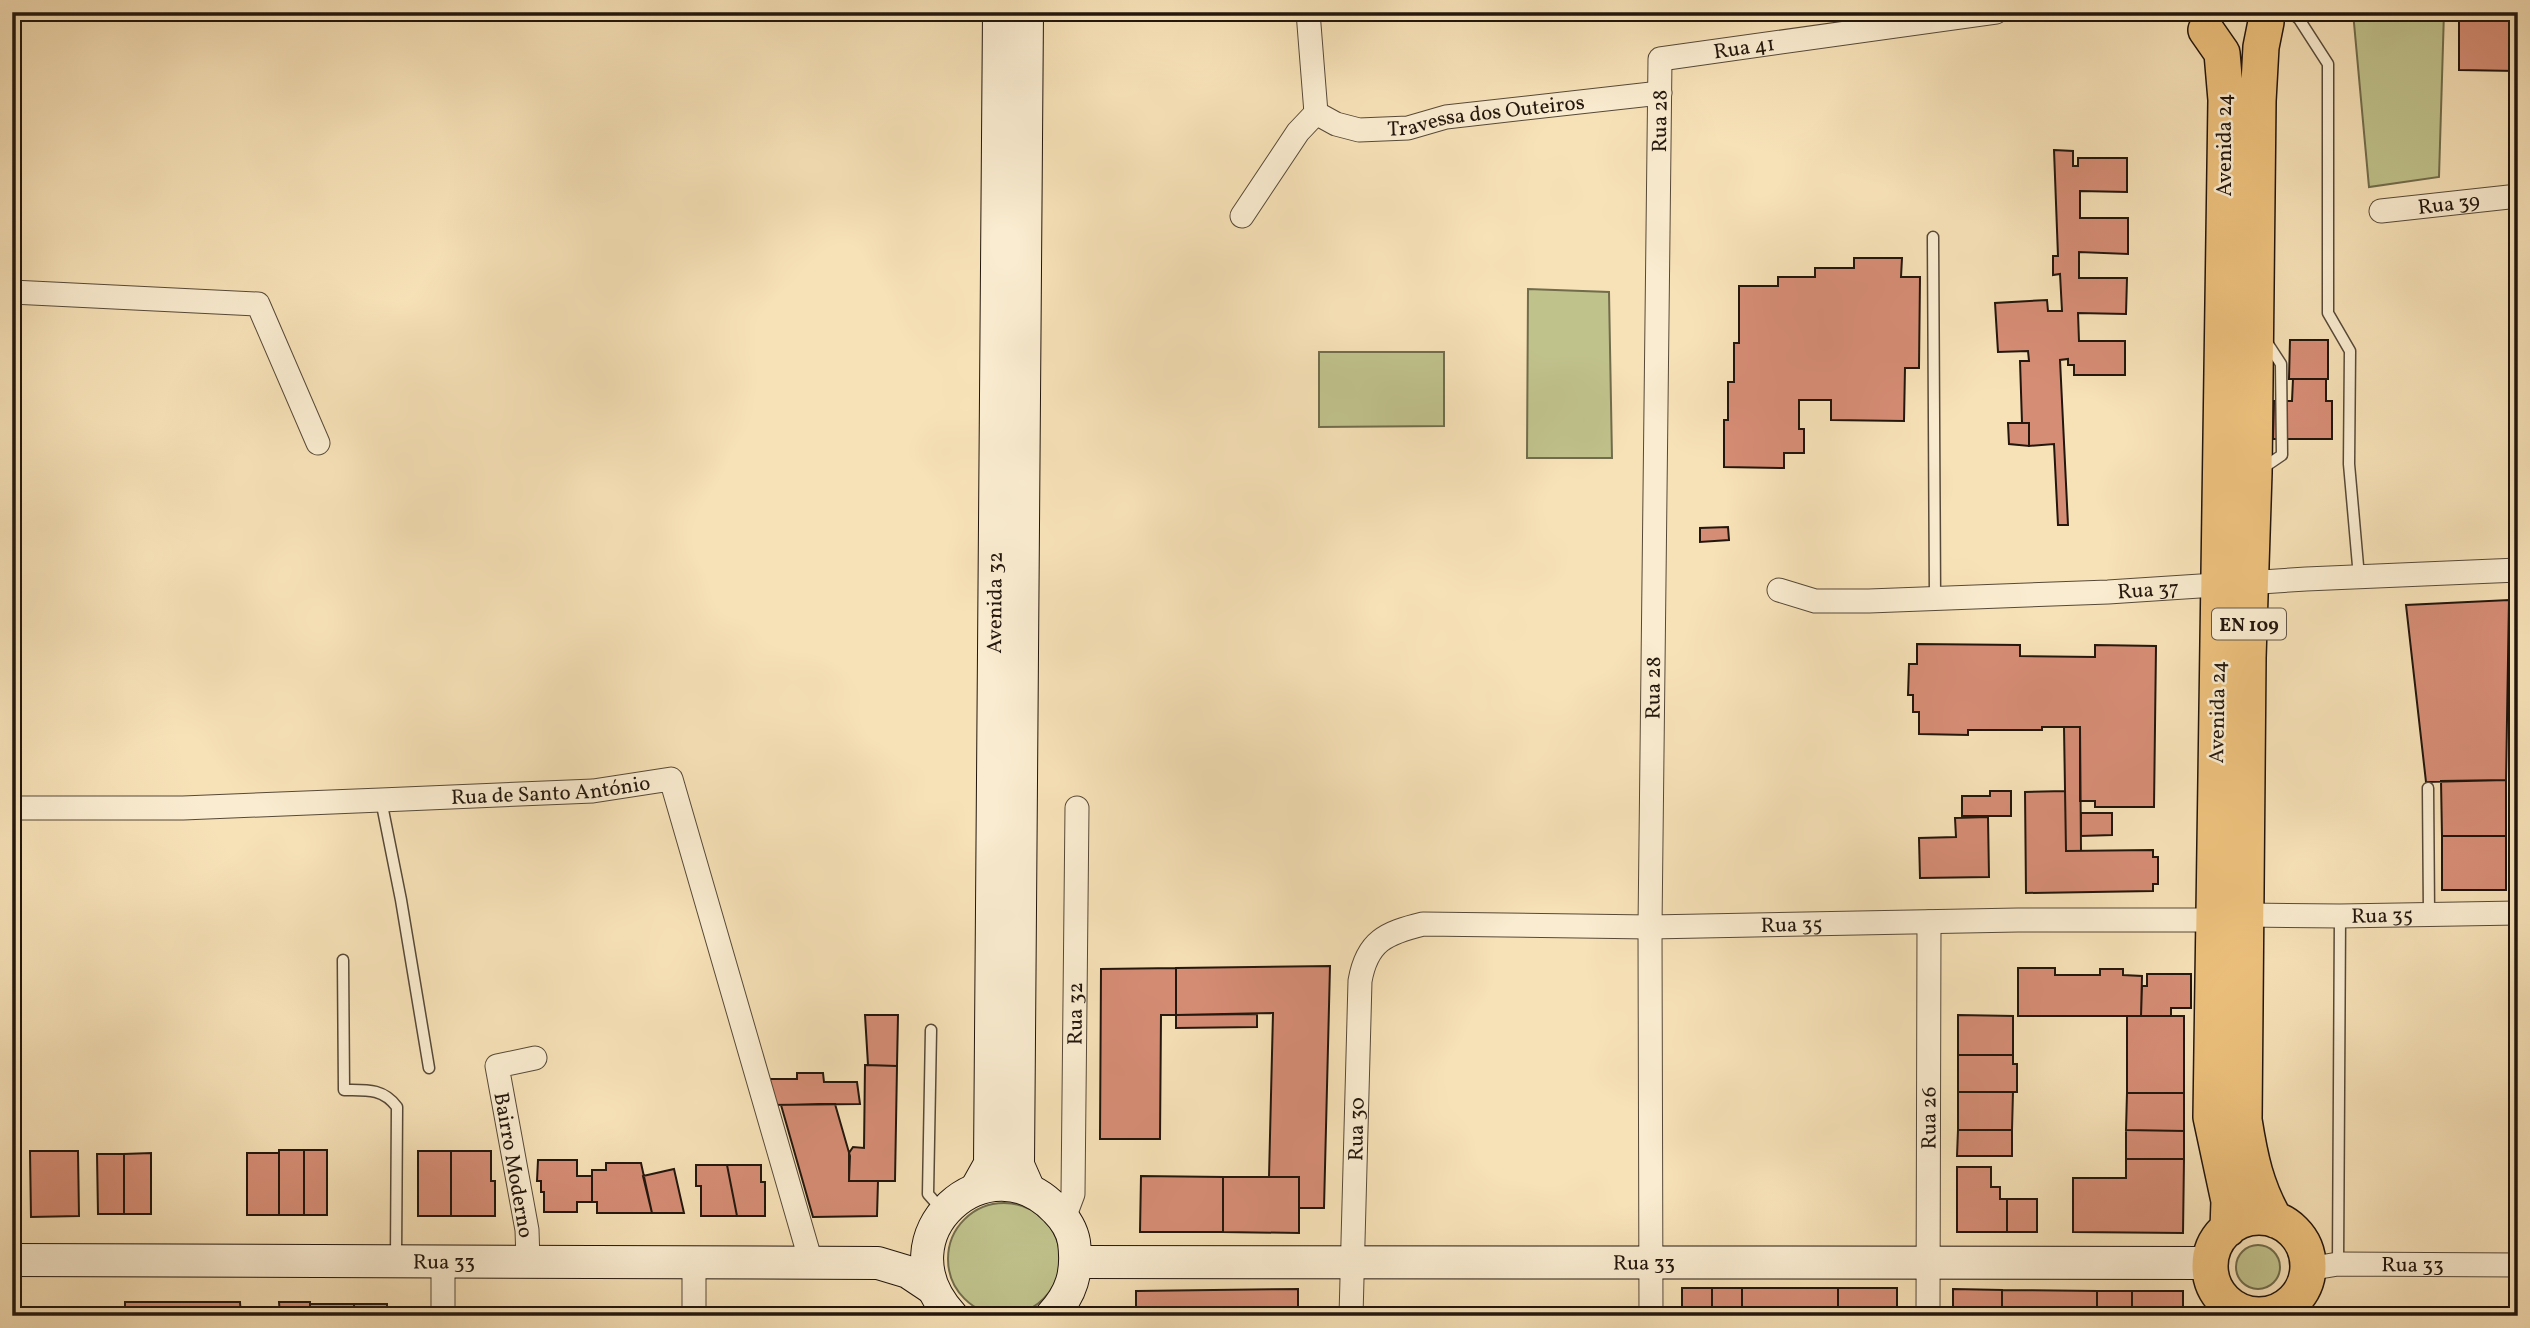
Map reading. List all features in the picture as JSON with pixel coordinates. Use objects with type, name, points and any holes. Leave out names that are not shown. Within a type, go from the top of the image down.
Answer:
[{"type":"main road","name":"Avenida 32","points":[[976,1189],[990,1164],[999,12]]},
{"type":"main road","name":"Avenida 32","points":[[1027,12],[1018,1165],[1029,1190]]},
{"type":"main road","name":"Avenida 24","points":[[2197,21],[2219,35],[2233,36],[2245,34],[2277,16]]},
{"type":"main road","name":"Avenida 24","points":[[2234,583],[2254,473],[2258,101],[2261,47],[2277,16]]},
{"type":"main road","name":"Avenida 24","points":[[2197,21],[2222,53],[2226,100],[2234,583],[2230,917],[2244,1120],[2250,1155],[2262,1196],[2275,1220],[2289,1228],[2300,1239],[2306,1253],[2323,1266]]},
{"type":"main road","name":"Avenida 24","points":[[2210,1264],[2217,1241],[2228,1229],[2229,1201],[2211,1117],[2230,917]]},
{"type":"main road","points":[[976,1189],[994,1185],[1029,1190],[1049,1201],[1064,1218],[1073,1237],[1077,1262],[1073,1282],[1059,1312]]},
{"type":"main road","name":"Rua 33","points":[[878,1263],[906,1250],[958,1199],[976,1189]]},
{"type":"main road","points":[[938,1220],[927,1246],[927,1269],[939,1306]]},
{"type":"main road","points":[[2228,1229],[2242,1220],[2275,1220]]},
{"type":"main road","name":"Rua 33","points":[[12,1260],[878,1263],[908,1272],[939,1306]]},
{"type":"main road","name":"Rua 33","points":[[1077,1262],[2210,1264]]},
{"type":"main road","points":[[2210,1264],[2216,1289],[2226,1309],[2256,1315],[2271,1315],[2286,1307],[2323,1266]]},
{"type":"street","points":[[1242,216],[1298,132],[1316,113],[1308,12]]},
{"type":"street","name":"Rua 41","points":[[1660,59],[1996,12]]},
{"type":"street","name":"Rua 28","points":[[1651,1316],[1650,927],[1660,59]]},
{"type":"street","name":"Travessa dos Outeiros","points":[[1316,113],[1336,124],[1359,130],[1408,128],[1446,117],[1660,93]]},
{"type":"street","name":"Rua 39","points":[[2381,211],[2518,196]]},
{"type":"street","points":[[12,292],[258,304],[317,443]]},
{"type":"street","name":"Rua 37","points":[[1779,590],[1815,601],[1935,598],[2518,570]]},
{"type":"street","name":"Rua de Santo António","points":[[12,808],[183,808],[593,791],[671,779],[811,1262]]},
{"type":"street","name":"Rua 32","points":[[1064,1218],[1073,1194],[1077,808]]},
{"type":"street","name":"Rua 35","points":[[1374,945],[1394,931],[1423,924],[1650,927],[2518,913]]},
{"type":"street","name":"Rua 26","points":[[1928,1316],[1930,922]]},
{"type":"street","name":"Rua 30","points":[[1351,1316],[1360,981],[1363,964],[1374,945]]},
{"type":"street","name":"Bairro Moderno","points":[[528,1261],[527,1230],[497,1066],[535,1058]]},
{"type":"street","points":[[443,1261],[443,1316]]},
{"type":"street","points":[[694,1261],[694,1316]]},
{"type":"street","name":"Rua 33","points":[[2323,1266],[2518,1265]]},
{"type":"lane","points":[[2277,16],[2299,19],[2328,64],[2328,313],[2350,351],[2349,464],[2359,577]]},
{"type":"lane","points":[[1933,237],[1935,598]]},
{"type":"lane","points":[[2428,788],[2429,914]]},
{"type":"lane","points":[[381,800],[429,1068]]},
{"type":"lane","points":[[2323,1266],[2340,916]]},
{"type":"lane","points":[[342,960],[344,1090],[374,1090],[389,1096],[397,1107],[396,1261]]},
{"type":"lane","points":[[931,1030],[928,1194],[938,1220]]},
{"type":"green space","points":[[2353,12],[2444,12],[2439,177],[2369,187]]},
{"type":"green space","points":[[1528,289],[1609,292],[1612,458],[1527,458]]},
{"type":"green space","points":[[1319,352],[1444,352],[1444,426],[1319,427]]},
{"type":"green space","points":[[1004,1203],[1025,1207],[1044,1219],[1056,1238],[1060,1259],[1056,1280],[1044,1299],[1025,1311],[1004,1315],[983,1311],[964,1299],[952,1280],[948,1259],[952,1238],[964,1219],[983,1207]]},
{"type":"green space","points":[[2258,1245],[2267,1246],[2274,1251],[2279,1258],[2279,1276],[2274,1283],[2267,1288],[2258,1289],[2249,1288],[2242,1283],[2237,1276],[2236,1267],[2237,1258],[2242,1251],[2249,1246]]},
{"type":"building","points":[[2459,12],[2517,12],[2516,71],[2459,70]]},
{"type":"building","points":[[2054,150],[2073,151],[2073,166],[2078,166],[2078,158],[2127,158],[2127,192],[2080,191],[2080,218],[2128,218],[2128,254],[2079,252],[2079,278],[2127,278],[2126,314],[2078,313],[2079,341],[2125,341],[2125,375],[2074,375],[2074,365],[2068,365],[2068,359],[2060,360],[2068,525],[2058,525],[2054,444],[2029,446],[2029,423],[2022,423],[2020,361],[2029,361],[2028,351],[1998,352],[1995,303],[2047,300],[2048,311],[2062,311],[2060,274],[2053,275],[2053,256],[2058,256]]},
{"type":"building","points":[[1854,258],[1902,258],[1901,277],[1920,277],[1919,368],[1905,368],[1904,421],[1831,420],[1831,400],[1799,400],[1799,429],[1804,429],[1804,453],[1784,453],[1784,468],[1724,467],[1724,420],[1728,420],[1728,382],[1734,382],[1734,343],[1739,343],[1739,286],[1778,286],[1778,277],[1815,277],[1815,268],[1854,268]]},
{"type":"building","points":[[2290,340],[2328,340],[2328,379],[2289,379]]},
{"type":"building","points":[[2293,379],[2326,379],[2326,401],[2332,401],[2332,439],[2273,439],[2274,401],[2292,401]]},
{"type":"building","points":[[2008,423],[2029,423],[2029,446],[2009,444]]},
{"type":"building","points":[[1728,527],[1729,540],[1700,542],[1700,528]]},
{"type":"building","points":[[2509,600],[2506,780],[2426,782],[2406,605]]},
{"type":"building","points":[[1917,644],[2020,645],[2020,656],[2095,657],[2095,645],[2156,646],[2154,807],[2095,807],[2095,801],[2080,801],[2080,727],[1968,730],[1968,735],[1919,734],[1919,712],[1913,712],[1913,695],[1908,695],[1909,664],[1917,664]]},
{"type":"building","points":[[2064,727],[2080,727],[2081,851],[2066,851]]},
{"type":"building","points":[[2506,780],[2506,836],[2442,836],[2441,781]]},
{"type":"building","points":[[1990,791],[2011,791],[2011,816],[1962,816],[1962,796],[1990,796]]},
{"type":"building","points":[[2065,791],[2066,851],[2153,850],[2153,857],[2158,857],[2158,884],[2153,884],[2153,891],[2026,893],[2025,792]]},
{"type":"building","points":[[2081,813],[2112,813],[2112,835],[2081,836]]},
{"type":"building","points":[[1988,817],[1989,877],[1920,878],[1919,838],[1956,837],[1955,818]]},
{"type":"building","points":[[2442,836],[2506,836],[2506,890],[2442,890]]},
{"type":"building","points":[[1330,966],[1324,1208],[1299,1208],[1299,1177],[1269,1177],[1273,1013],[1176,1015],[1176,968]]},
{"type":"building","points":[[1176,968],[1176,1015],[1161,1015],[1160,1139],[1100,1139],[1101,969]]},
{"type":"building","points":[[2018,968],[2055,968],[2055,975],[2100,975],[2100,969],[2123,969],[2123,975],[2142,976],[2141,1016],[2018,1016]]},
{"type":"building","points":[[2147,974],[2191,974],[2191,1008],[2171,1008],[2171,1016],[2141,1016],[2142,986],[2147,986]]},
{"type":"building","points":[[1257,1014],[1257,1027],[1176,1028],[1176,1015]]},
{"type":"building","points":[[865,1015],[898,1015],[897,1066],[868,1065]]},
{"type":"building","points":[[1958,1015],[2013,1016],[2013,1055],[1958,1055]]},
{"type":"building","points":[[2127,1016],[2184,1016],[2184,1093],[2127,1093]]},
{"type":"building","points":[[1958,1055],[2013,1055],[2013,1064],[2017,1064],[2017,1092],[1958,1092]]},
{"type":"building","points":[[865,1065],[897,1066],[895,1181],[849,1181],[849,1153],[853,1147],[864,1148]]},
{"type":"building","points":[[797,1073],[823,1073],[824,1082],[857,1082],[860,1104],[768,1105],[768,1079],[797,1079]]},
{"type":"building","points":[[1958,1092],[2013,1092],[2012,1130],[1958,1130]]},
{"type":"building","points":[[2127,1093],[2184,1093],[2184,1131],[2126,1130]]},
{"type":"building","points":[[835,1104],[850,1156],[849,1181],[878,1181],[877,1216],[813,1217],[781,1105]]},
{"type":"building","points":[[1958,1130],[2012,1130],[2012,1156],[1957,1156]]},
{"type":"building","points":[[2126,1130],[2184,1131],[2184,1159],[2126,1159]]},
{"type":"building","points":[[279,1150],[304,1150],[304,1215],[279,1215]]},
{"type":"building","points":[[304,1150],[327,1150],[327,1215],[304,1215]]},
{"type":"building","points":[[30,1151],[78,1151],[79,1216],[31,1217]]},
{"type":"building","points":[[418,1151],[451,1151],[451,1216],[418,1216]]},
{"type":"building","points":[[451,1151],[491,1151],[491,1181],[495,1181],[495,1216],[451,1216]]},
{"type":"building","points":[[151,1153],[151,1214],[124,1214],[124,1154]]},
{"type":"building","points":[[247,1153],[279,1153],[279,1215],[247,1215]]},
{"type":"building","points":[[97,1154],[124,1154],[124,1214],[98,1214]]},
{"type":"building","points":[[2126,1159],[2184,1159],[2183,1233],[2073,1232],[2073,1178],[2126,1178]]},
{"type":"building","points":[[538,1160],[577,1160],[577,1176],[592,1176],[592,1202],[577,1202],[577,1212],[544,1212],[544,1192],[541,1192],[541,1181],[537,1181]]},
{"type":"building","points":[[606,1163],[641,1163],[652,1213],[597,1213],[597,1202],[592,1202],[592,1170],[606,1170]]},
{"type":"building","points":[[696,1165],[727,1165],[737,1216],[701,1216],[701,1186],[696,1186]]},
{"type":"building","points":[[727,1165],[761,1165],[761,1182],[765,1182],[765,1216],[737,1216]]},
{"type":"building","points":[[1957,1167],[1991,1167],[1991,1187],[2000,1187],[2000,1199],[2007,1199],[2007,1232],[1957,1232]]},
{"type":"building","points":[[674,1169],[684,1213],[652,1213],[643,1176]]},
{"type":"building","points":[[1141,1176],[1223,1177],[1223,1232],[1140,1232]]},
{"type":"building","points":[[1223,1177],[1299,1177],[1299,1233],[1223,1232]]},
{"type":"building","points":[[2007,1199],[2037,1199],[2037,1232],[2007,1232]]},
{"type":"building","points":[[1682,1288],[1712,1288],[1712,1316],[1682,1316]]},
{"type":"building","points":[[1712,1288],[1742,1288],[1742,1316],[1712,1316]]},
{"type":"building","points":[[1742,1288],[1838,1288],[1838,1316],[1742,1316]]},
{"type":"building","points":[[1838,1288],[1897,1288],[1897,1316],[1838,1316]]},
{"type":"building","points":[[1298,1289],[1298,1316],[1136,1316],[1136,1291]]},
{"type":"building","points":[[1953,1289],[2002,1290],[2002,1316],[1953,1316]]},
{"type":"building","points":[[2002,1290],[2097,1291],[2097,1316],[2002,1316]]},
{"type":"building","points":[[2097,1291],[2132,1291],[2132,1316],[2097,1316]]},
{"type":"building","points":[[2132,1291],[2183,1291],[2183,1316],[2132,1316]]},
{"type":"building","points":[[125,1302],[240,1302],[241,1316],[125,1316]]},
{"type":"building","points":[[279,1302],[310,1302],[310,1316],[280,1316]]},
{"type":"building","points":[[310,1304],[354,1304],[354,1316],[310,1316]]},
{"type":"building","points":[[354,1304],[387,1304],[387,1316],[354,1316]]},
{"type":"building","points":[[543,1307],[599,1307],[599,1316],[543,1316]]},
{"type":"building","points":[[599,1307],[650,1307],[650,1316],[599,1316]]},
{"type":"building","points":[[713,1307],[871,1310],[871,1316],[712,1316]]}]
